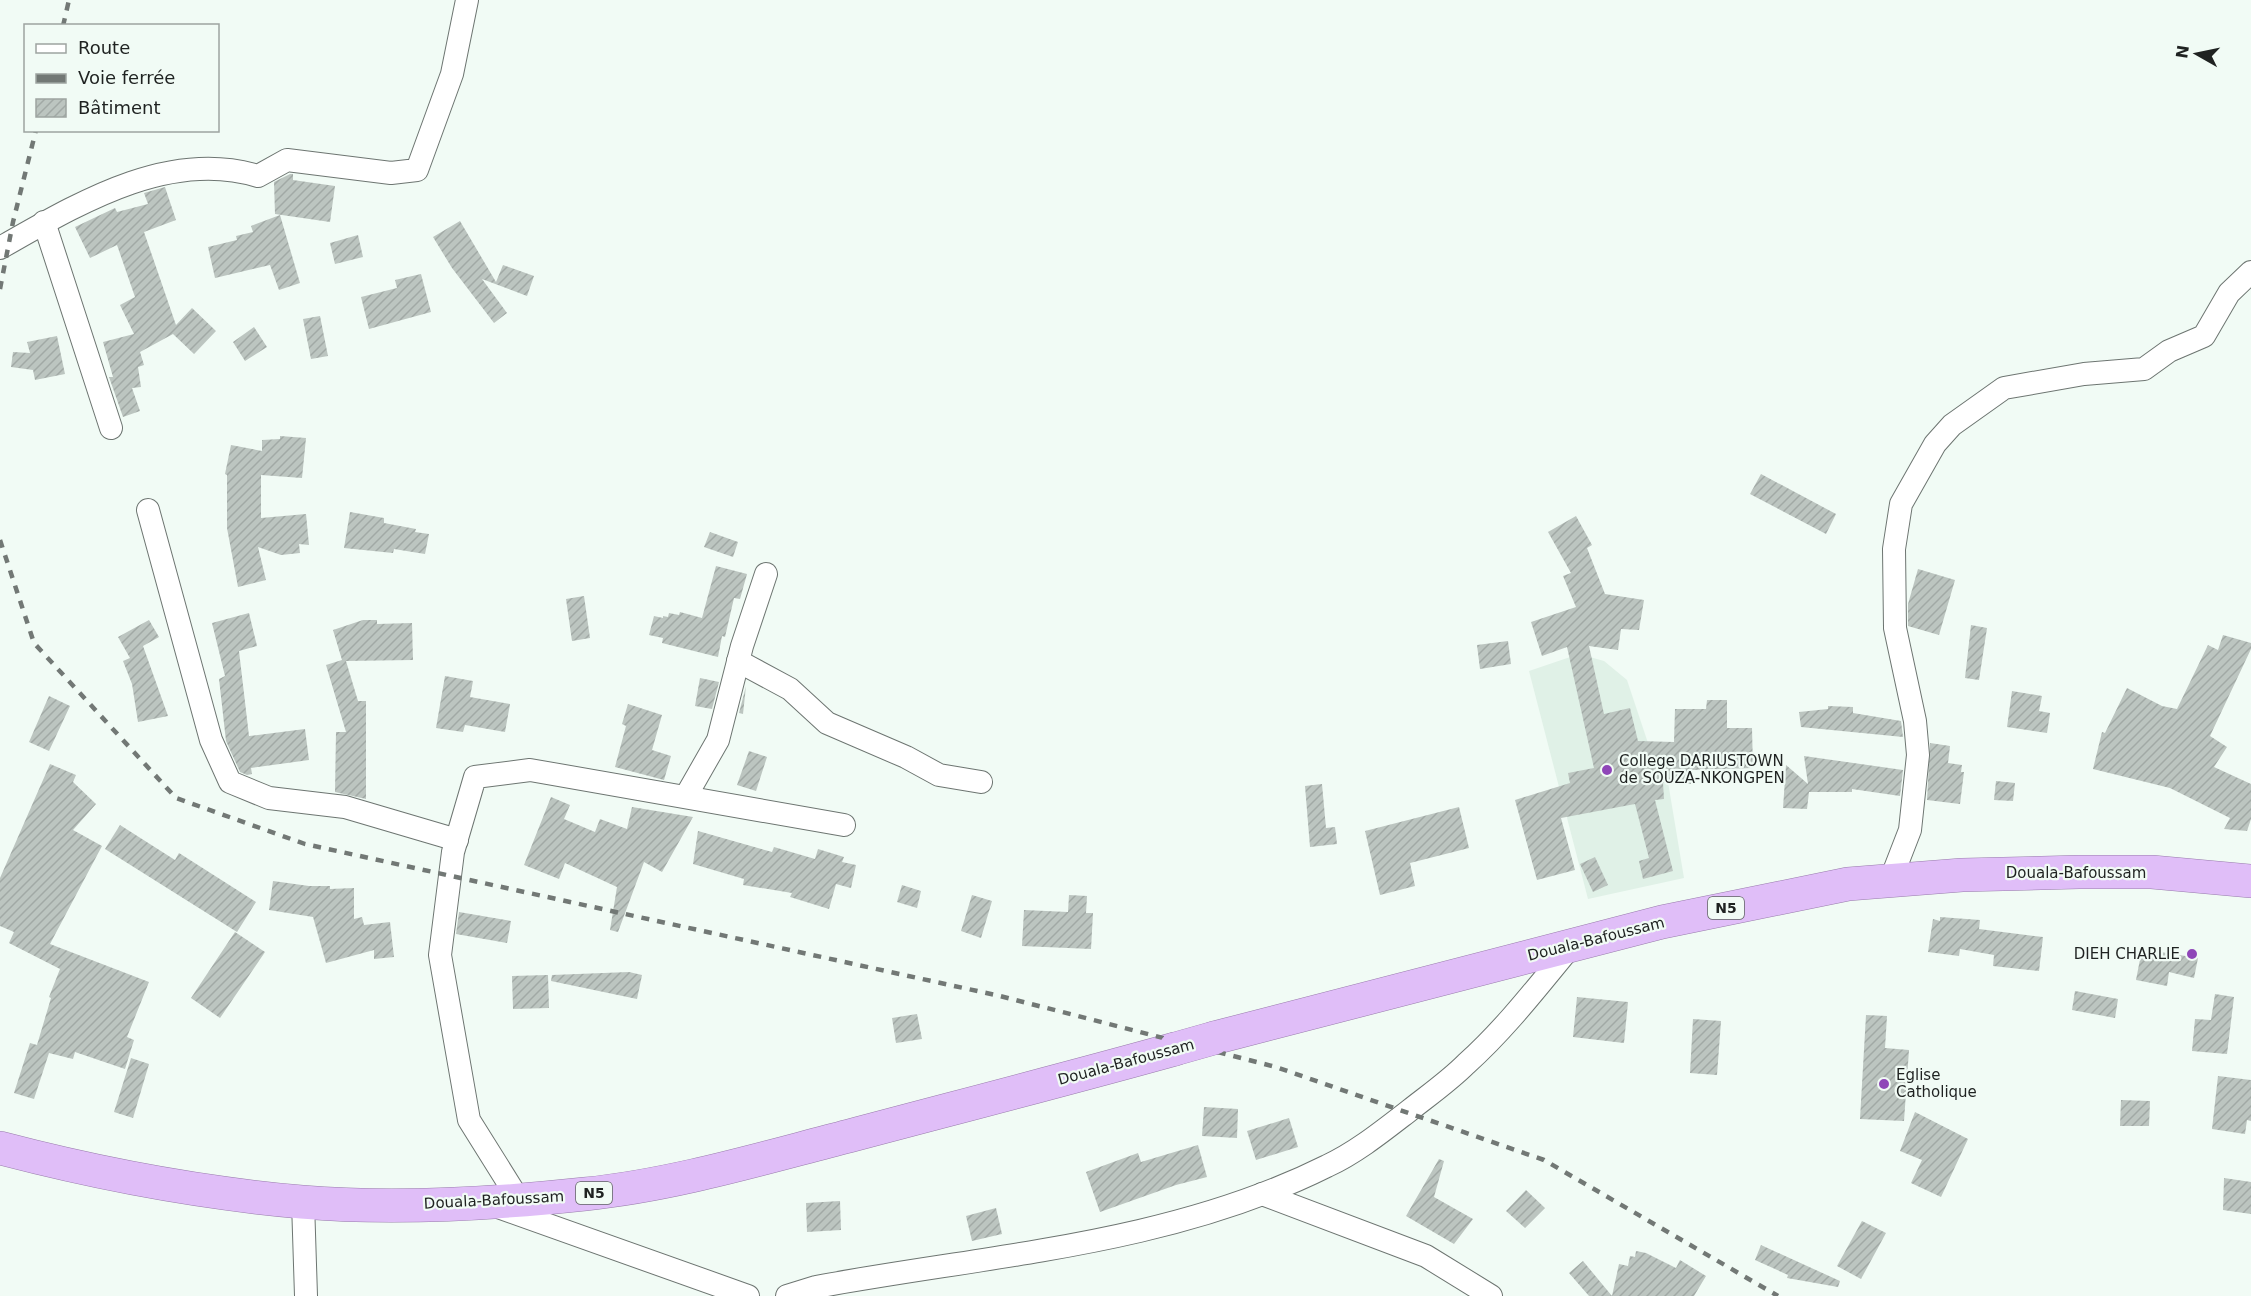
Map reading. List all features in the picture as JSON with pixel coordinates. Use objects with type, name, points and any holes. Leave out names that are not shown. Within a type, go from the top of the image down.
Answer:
[{"type":"highway","name":"Douala-Bafoussam","points":[[0,1148],[70,1166],[144,1180],[303,1202],[374,1205],[485,1203],[634,1187],[763,1158],[1572,945],[1710,911],[1848,884],[2008,872],[2152,872],[2251,882]]},
{"type":"street","points":[[0,248],[44,222],[134,182],[180,170],[224,167],[258,176],[287,159],[391,173],[417,170],[452,74],[467,0]]},
{"type":"street","points":[[44,222],[111,428]]},
{"type":"street","points":[[1891,879],[1910,830],[1918,755],[1916,721],[1895,628],[1894,549],[1901,504],[1935,444],[1952,425],[2004,388],[2084,374],[2144,369],[2169,351],[2204,336],[2229,293],[2251,272]]},
{"type":"street","points":[[148,510],[211,741],[230,782],[269,798],[345,807],[457,840]]},
{"type":"street","points":[[686,796],[718,740],[738,661],[766,574]]},
{"type":"street","points":[[738,661],[790,689],[827,723],[906,757],[939,775],[981,782]]},
{"type":"street","points":[[519,1200],[469,1120],[440,955],[457,840],[475,777],[530,770],[844,825]]},
{"type":"street","points":[[788,1296],[855,1280],[1137,1232],[1199,1217],[1328,1166],[1382,1132],[1466,1065],[1512,1018],[1572,945]]},
{"type":"street","points":[[1262,1194],[1426,1256],[1491,1296]]},
{"type":"street","points":[[303,1202],[306,1296]]},
{"type":"street","points":[[485,1203],[706,1289],[748,1296]]},
{"type":"shaded area","name":"College DARIUSTOWN de SOUZA-NKONGPEN","points":[[1579,654],[1604,661],[1627,680],[1655,764],[1667,776],[1684,878],[1588,899],[1529,671]]},
{"type":"building","points":[[293,174],[293,180],[335,186],[330,222],[275,214],[274,182]]},
{"type":"building","points":[[165,187],[176,220],[144,232],[176,325],[192,308],[216,331],[194,354],[173,334],[140,352],[144,365],[138,367],[141,387],[132,388],[140,411],[123,417],[109,377],[113,377],[103,342],[134,334],[120,305],[135,297],[117,245],[90,258],[75,227],[115,208],[117,212],[148,204],[144,193]]},
{"type":"building","points":[[280,215],[300,283],[279,290],[270,265],[215,278],[208,247],[237,240],[236,236],[253,232],[251,226]]},
{"type":"building","points":[[460,221],[496,282],[503,265],[534,276],[527,296],[482,279],[507,313],[494,323],[452,268],[433,237]]},
{"type":"building","points":[[358,235],[363,257],[335,264],[330,243]]},
{"type":"building","points":[[421,274],[431,312],[369,329],[361,297],[397,288],[395,280]]},
{"type":"building","points":[[320,316],[328,356],[311,359],[303,319]]},
{"type":"building","points":[[254,327],[267,347],[245,361],[233,342]]},
{"type":"building","points":[[57,336],[65,374],[35,380],[33,370],[11,367],[13,352],[30,353],[27,342]]},
{"type":"building","points":[[280,436],[306,438],[302,478],[261,475],[261,518],[306,514],[309,545],[299,544],[300,553],[281,555],[258,547],[266,580],[238,587],[227,528],[227,475],[225,474],[231,445],[262,451],[262,440],[280,439]]},
{"type":"building","points":[[1761,474],[1836,514],[1826,534],[1750,494]]},
{"type":"building","points":[[350,512],[384,518],[384,523],[429,534],[425,554],[394,549],[393,553],[344,548]]},
{"type":"building","points":[[1576,516],[1592,545],[1587,548],[1605,594],[1644,600],[1639,630],[1621,629],[1618,650],[1589,646],[1604,714],[1630,708],[1638,741],[1674,742],[1675,709],[1706,709],[1707,700],[1727,700],[1727,728],[1752,728],[1753,768],[1691,770],[1691,784],[1663,783],[1664,799],[1655,800],[1673,871],[1643,879],[1639,861],[1649,858],[1635,804],[1561,818],[1575,870],[1537,880],[1515,800],[1570,783],[1568,773],[1594,768],[1567,647],[1542,656],[1531,622],[1576,607],[1563,576],[1571,573],[1548,532]]},
{"type":"building","points":[[710,532],[738,542],[733,557],[704,547]]},
{"type":"building","points":[[716,566],[747,574],[740,599],[734,598],[718,657],[662,643],[663,638],[649,635],[654,616],[663,618],[663,616],[668,617],[669,613],[679,615],[680,612],[702,618]]},
{"type":"building","points":[[1918,569],[1955,580],[1939,635],[1908,626],[1908,604]]},
{"type":"building","points":[[584,596],[590,638],[572,641],[566,599]]},
{"type":"building","points":[[249,613],[257,646],[239,651],[249,736],[305,729],[309,760],[251,768],[252,774],[247,775],[240,772],[226,741],[219,679],[225,676],[212,623]]},
{"type":"building","points":[[149,620],[159,637],[143,646],[168,716],[138,722],[132,684],[123,661],[130,658],[118,637]]},
{"type":"building","points":[[363,620],[377,620],[377,624],[412,623],[413,660],[346,661],[358,701],[366,701],[366,799],[335,792],[336,732],[346,732],[326,665],[342,660],[333,630]]},
{"type":"building","points":[[1971,625],[1987,628],[1979,680],[1965,678]]},
{"type":"building","points":[[2223,635],[2251,643],[2251,649],[2210,736],[2227,747],[2214,767],[2251,784],[2251,819],[2247,831],[2224,829],[2230,818],[2170,788],[2093,769],[2102,732],[2105,733],[2127,688],[2162,706],[2177,709],[2208,645],[2218,650]]},
{"type":"building","points":[[1508,641],[1511,664],[1480,669],[1477,645]]},
{"type":"building","points":[[445,676],[473,681],[470,697],[510,704],[505,732],[465,725],[463,732],[436,728]]},
{"type":"building","points":[[700,678],[719,682],[712,709],[695,706]]},
{"type":"building","points":[[746,686],[743,714],[739,713]]},
{"type":"building","points":[[2012,691],[2042,696],[2039,711],[2050,713],[2047,733],[2007,727]]},
{"type":"building","points":[[49,696],[70,706],[49,751],[29,742]]},
{"type":"building","points":[[628,704],[662,715],[652,750],[671,756],[664,780],[615,767],[626,726],[622,724]]},
{"type":"building","points":[[1828,706],[1853,707],[1853,713],[1901,721],[1903,737],[1801,727],[1799,712],[1828,709]]},
{"type":"building","points":[[1930,743],[1950,746],[1948,763],[1962,765],[1961,772],[1964,772],[1960,804],[1927,800]]},
{"type":"building","points":[[749,751],[767,757],[756,791],[737,785]]},
{"type":"building","points":[[1804,756],[1903,770],[1900,796],[1852,789],[1852,792],[1809,792],[1807,809],[1783,808],[1786,765],[1808,784]]},
{"type":"building","points":[[50,764],[76,775],[73,782],[96,804],[73,830],[102,846],[50,944],[149,982],[127,1037],[134,1040],[125,1069],[75,1052],[73,1059],[49,1053],[34,1099],[14,1093],[30,1043],[37,1045],[51,998],[49,997],[60,969],[9,943],[14,932],[0,926],[0,878]]},
{"type":"building","points":[[1996,781],[2015,783],[2013,801],[1994,800]]},
{"type":"building","points":[[1322,784],[1326,828],[1335,827],[1337,844],[1310,847],[1305,786]]},
{"type":"building","points":[[551,797],[570,805],[564,819],[595,832],[600,819],[627,829],[632,807],[693,817],[662,872],[644,862],[618,932],[610,930],[617,887],[565,863],[559,879],[524,865]]},
{"type":"building","points":[[1459,807],[1469,848],[1410,863],[1415,886],[1380,895],[1365,831]]},
{"type":"building","points":[[120,825],[175,860],[179,853],[256,902],[237,932],[105,849]]},
{"type":"building","points":[[698,831],[772,852],[774,847],[815,859],[818,849],[844,857],[842,862],[856,865],[851,888],[836,884],[829,909],[790,897],[792,893],[743,885],[744,879],[693,864]]},
{"type":"building","points":[[1595,857],[1608,885],[1593,892],[1580,864]]},
{"type":"building","points":[[273,881],[309,886],[330,886],[330,889],[354,888],[354,919],[362,917],[364,925],[390,922],[394,957],[374,959],[374,950],[326,963],[313,917],[269,910]]},
{"type":"building","points":[[902,885],[921,891],[917,908],[897,902]]},
{"type":"building","points":[[972,895],[992,901],[981,938],[961,931]]},
{"type":"building","points":[[1069,895],[1087,896],[1086,913],[1093,913],[1091,949],[1022,946],[1024,910],[1068,912]]},
{"type":"building","points":[[459,912],[511,921],[507,943],[456,934]]},
{"type":"building","points":[[1940,917],[1980,920],[1979,929],[2043,937],[2039,971],[1993,966],[1994,955],[1960,949],[1959,956],[1928,952],[1933,919],[1940,921]]},
{"type":"building","points":[[235,932],[265,952],[220,1018],[191,998]]},
{"type":"building","points":[[2142,949],[2198,958],[2194,978],[2169,972],[2167,986],[2136,980]]},
{"type":"building","points":[[629,972],[642,975],[637,999],[551,981],[552,975]]},
{"type":"building","points":[[548,975],[549,1008],[513,1009],[512,976]]},
{"type":"building","points":[[2075,991],[2118,999],[2115,1018],[2072,1010]]},
{"type":"building","points":[[2215,994],[2234,997],[2227,1054],[2192,1051],[2195,1019],[2211,1020]]},
{"type":"building","points":[[1577,997],[1628,1002],[1624,1043],[1573,1037]]},
{"type":"building","points":[[917,1014],[922,1039],[896,1043],[892,1018]]},
{"type":"building","name":"Eglise Catholique","points":[[1866,1015],[1887,1016],[1885,1048],[1909,1050],[1904,1121],[1860,1119]]},
{"type":"building","points":[[1693,1019],[1721,1021],[1717,1075],[1690,1073]]},
{"type":"building","points":[[131,1058],[149,1064],[133,1118],[114,1112]]},
{"type":"building","points":[[2218,1076],[2251,1080],[2251,1121],[2247,1120],[2245,1134],[2212,1129]]},
{"type":"building","points":[[2121,1100],[2150,1101],[2149,1126],[2120,1126]]},
{"type":"building","points":[[1204,1107],[1238,1109],[1237,1138],[1202,1136]]},
{"type":"building","points":[[1915,1112],[1968,1139],[1941,1197],[1911,1183],[1922,1160],[1900,1151]]},
{"type":"building","points":[[1289,1118],[1298,1147],[1256,1160],[1247,1131]]},
{"type":"building","points":[[1198,1145],[1207,1177],[1176,1185],[1100,1212],[1086,1172],[1138,1153],[1141,1162]]},
{"type":"building","points":[[1439,1159],[1444,1161],[1434,1197],[1473,1219],[1454,1244],[1406,1216]]},
{"type":"building","points":[[2224,1178],[2251,1182],[2251,1214],[2223,1210]]},
{"type":"building","points":[[1526,1190],[1545,1208],[1525,1228],[1506,1211]]},
{"type":"building","points":[[840,1201],[841,1230],[807,1232],[806,1203]]},
{"type":"building","points":[[996,1208],[1002,1234],[972,1241],[966,1216]]},
{"type":"building","points":[[1862,1221],[1886,1233],[1861,1279],[1837,1266]]},
{"type":"building","points":[[1761,1245],[1840,1281],[1838,1287],[1787,1278],[1788,1275],[1755,1260]]},
{"type":"building","points":[[1636,1251],[1646,1253],[1676,1268],[1680,1260],[1706,1276],[1694,1296],[1612,1296],[1619,1264],[1628,1266],[1630,1256],[1635,1257]]},
{"type":"building","points":[[1583,1261],[1612,1296],[1589,1296],[1569,1273]]},
{"type":"railway","points":[[63,24],[69,0]]},
{"type":"railway","points":[[0,289],[13,222],[36,132]]},
{"type":"railway","points":[[0,540],[34,643],[176,798],[305,844],[1000,996],[1276,1067],[1544,1160],[1778,1296]]},
{"type":"place","name":"College DARIUSTOWN de SOUZA-NKONGPEN","points":[[1607,770]]},
{"type":"place","name":"DIEH CHARLIE","points":[[2192,954]]},
{"type":"place","name":"Eglise Catholique","points":[[1884,1084]]}]
